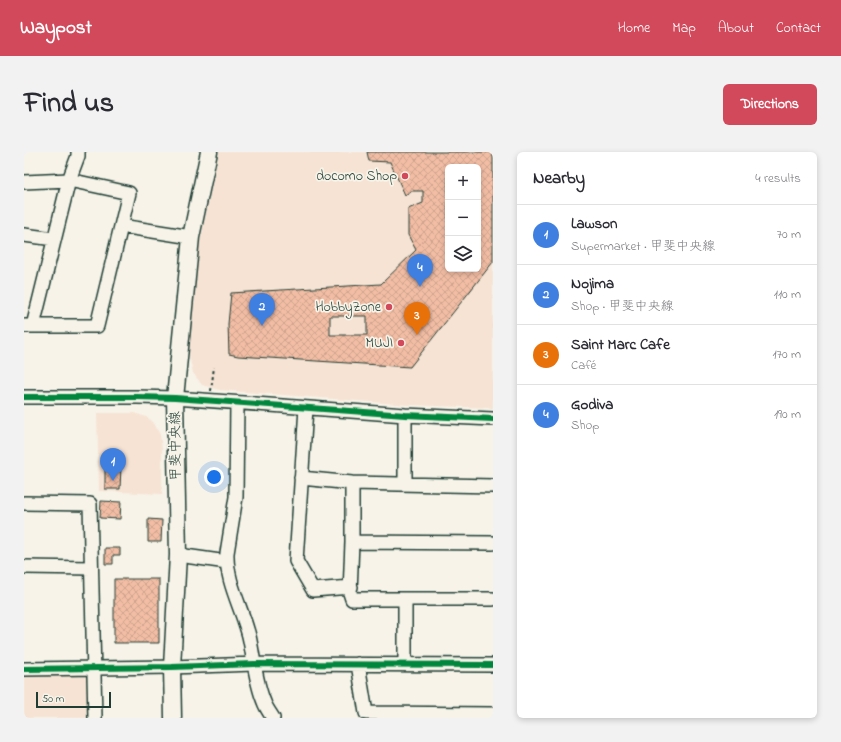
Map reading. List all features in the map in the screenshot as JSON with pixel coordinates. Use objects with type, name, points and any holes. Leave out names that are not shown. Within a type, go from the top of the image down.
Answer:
[{"type":"main road","name":"甲斐中央線","points":[[173,718],[172,667],[178,555],[175,398],[191,237],[209,152]]},
{"type":"street","points":[[24,182],[69,180],[129,193],[97,326],[29,326],[69,180],[78,156],[78,152]]},
{"type":"street","points":[[121,226],[191,237]]},
{"type":"street","points":[[24,235],[54,239]]},
{"type":"street","points":[[24,397],[175,398],[405,415],[493,419]]},
{"type":"street","points":[[237,402],[236,497],[227,553],[227,562],[229,576],[249,636],[254,664],[264,703],[273,718]]},
{"type":"street","points":[[306,408],[296,561],[314,590],[350,587]]},
{"type":"street","points":[[404,484],[405,415]]},
{"type":"street","points":[[301,478],[352,483],[493,486]]},
{"type":"street","points":[[352,483],[350,587],[352,599],[493,599]]},
{"type":"street","points":[[24,503],[90,504],[95,718]]},
{"type":"street","points":[[352,542],[493,543]]},
{"type":"street","points":[[178,555],[227,562]]},
{"type":"street","points":[[24,567],[91,568]]},
{"type":"street","points":[[405,599],[405,664]]},
{"type":"street","points":[[24,669],[94,669],[254,664],[493,665]]},
{"type":"street","points":[[358,664],[366,713],[493,714]]},
{"type":"path","points":[[210,394],[214,367]]},
{"type":"shaded area","points":[[219,152],[493,152],[493,408],[410,405],[220,390],[202,385],[193,373],[188,351],[198,251]]},
{"type":"shaded area","points":[[97,413],[134,413],[151,420],[160,435],[162,448],[162,494],[99,491]]},
{"type":"shaded area","points":[[88,675],[88,718],[24,718],[24,676]]},
{"type":"building","points":[[367,152],[493,152],[493,262],[410,367],[238,356],[229,354],[228,324],[231,293],[381,284],[416,250],[408,235],[408,209],[423,203],[423,191],[411,191],[405,195],[390,162],[369,161]]},
{"type":"building","points":[[330,316],[367,316],[367,335],[330,335]]},
{"type":"building","points":[[105,466],[121,466],[120,489],[105,489]]},
{"type":"building","points":[[101,501],[121,502],[120,519],[100,518]]},
{"type":"building","points":[[148,519],[162,520],[161,542],[148,542]]},
{"type":"building","points":[[105,548],[120,548],[120,555],[113,555],[113,564],[105,564]]},
{"type":"building","points":[[114,579],[159,579],[159,643],[114,643]]},
{"type":"cycle path","points":[[24,397],[175,398],[405,415],[493,419]]},
{"type":"cycle path","points":[[24,669],[172,667],[254,664],[493,665]]},
{"type":"place","name":"docomo Shop","points":[[405,176]]},
{"type":"place","name":"Godiva","points":[[420,287]]},
{"type":"place","name":"HobbyZone","points":[[389,307]]},
{"type":"place","name":"Nojima","points":[[262,326]]},
{"type":"place","name":"Saint Marc Cafe","points":[[417,335]]},
{"type":"place","name":"MUJI","points":[[401,343]]},
{"type":"place","name":"Lawson","points":[[113,481]]}]
